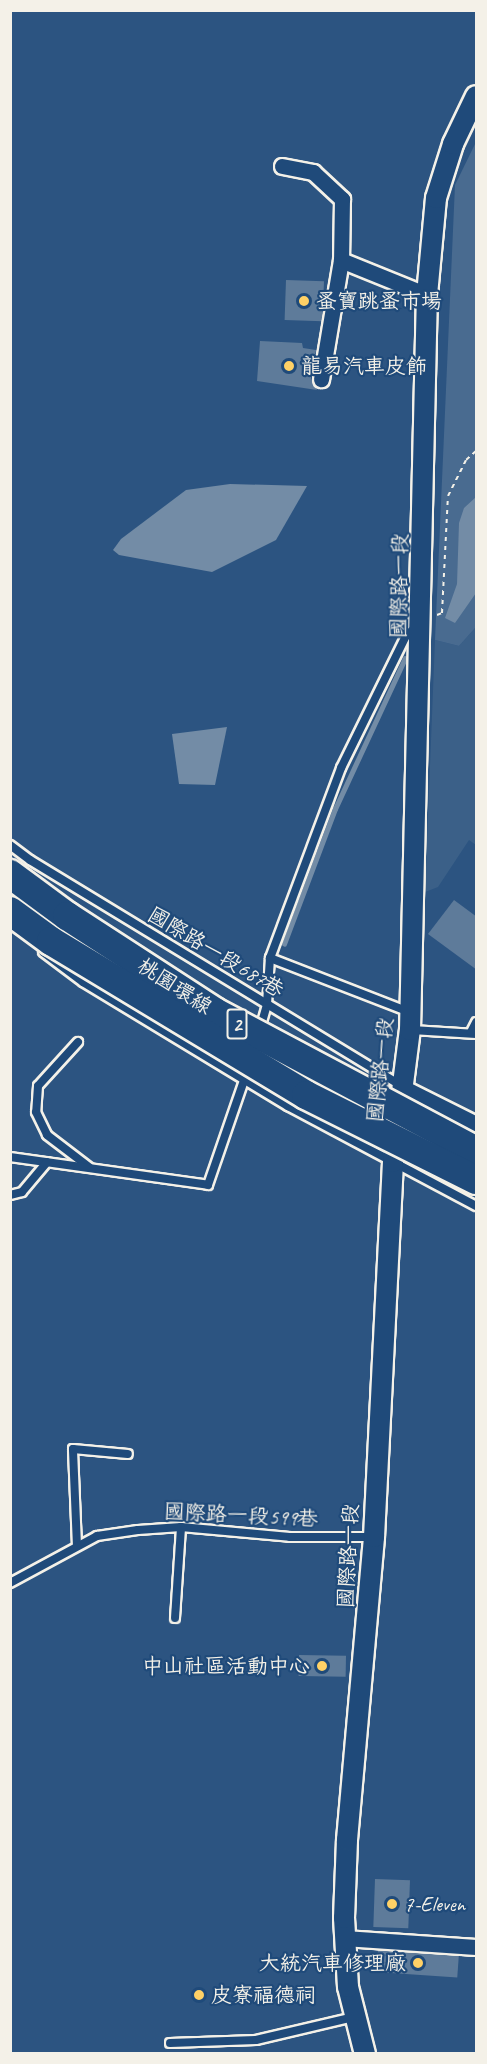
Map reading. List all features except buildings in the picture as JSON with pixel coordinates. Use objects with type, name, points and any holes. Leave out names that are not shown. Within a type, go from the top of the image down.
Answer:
[{"type":"highway","name":"桃園環線","points":[[10,874],[67,916],[215,1012],[477,1151]]},
{"type":"highway","name":"桃園環線","points":[[10,911],[51,941],[306,1095],[477,1180]]},
{"type":"street","name":"國際路一段","points":[[365,2054],[348,1987],[344,1938],[347,1840],[374,1537],[393,1162],[411,1021],[422,622],[427,295],[435,198],[453,144],[477,96]]},
{"type":"street","points":[[282,166],[313,172],[342,199],[341,260],[321,379]]},
{"type":"street","points":[[341,260],[427,295]]},
{"type":"street","points":[[404,1088],[477,1124]]},
{"type":"street","points":[[344,1938],[477,1947]]},
{"type":"lane","points":[[10,1157],[208,1185],[245,1080],[267,1005],[270,958],[341,768],[406,636],[422,622]]},
{"type":"lane","name":"國際路一段687巷","points":[[10,844],[30,860],[404,1088]]},
{"type":"lane","points":[[38,948],[83,982],[245,1080],[477,1206]]},
{"type":"lane","points":[[270,958],[411,1021],[474,1033],[477,1022]]},
{"type":"lane","points":[[78,1042],[38,1086],[36,1112],[47,1135],[90,1168]]},
{"type":"lane","points":[[10,1195],[22,1192],[47,1162]]},
{"type":"lane","points":[[77,1546],[73,1449],[128,1454]]},
{"type":"lane","points":[[175,1618],[181,1527]]},
{"type":"lane","name":"國際路一段599巷","points":[[10,1582],[97,1536],[181,1527],[290,1537],[374,1537]]},
{"type":"lane","points":[[170,2043],[256,2040],[356,2017]]},
{"type":"path","points":[[442,613],[448,496],[466,460],[477,451]]},
{"type":"shaded area","points":[[476,142],[476,627],[459,646],[435,640],[455,185]]},
{"type":"shaded area","points":[[230,484],[307,486],[276,540],[212,572],[119,555],[113,550],[121,539],[186,490]]},
{"type":"shaded area","points":[[476,497],[476,593],[455,623],[445,618],[457,584],[459,523],[464,508]]},
{"type":"shaded area","points":[[476,627],[476,845],[469,840],[438,887],[425,892],[435,640],[459,646]]},
{"type":"shaded area","points":[[227,727],[215,785],[179,784],[172,734]]},
{"type":"waterway","points":[[284,944],[335,809],[405,658]]},
{"type":"place","name":"蚤寶跳蚤市場","points":[[304,301]]},
{"type":"place","name":"龍易汽車皮飾","points":[[289,366]]},
{"type":"place","name":"中山社區活動中心","points":[[322,1666]]},
{"type":"place","name":"7-Eleven","points":[[392,1904]]},
{"type":"place","name":"大統汽車修理廠","points":[[418,1963]]},
{"type":"place","name":"皮寮福德祠","points":[[199,1995]]}]
